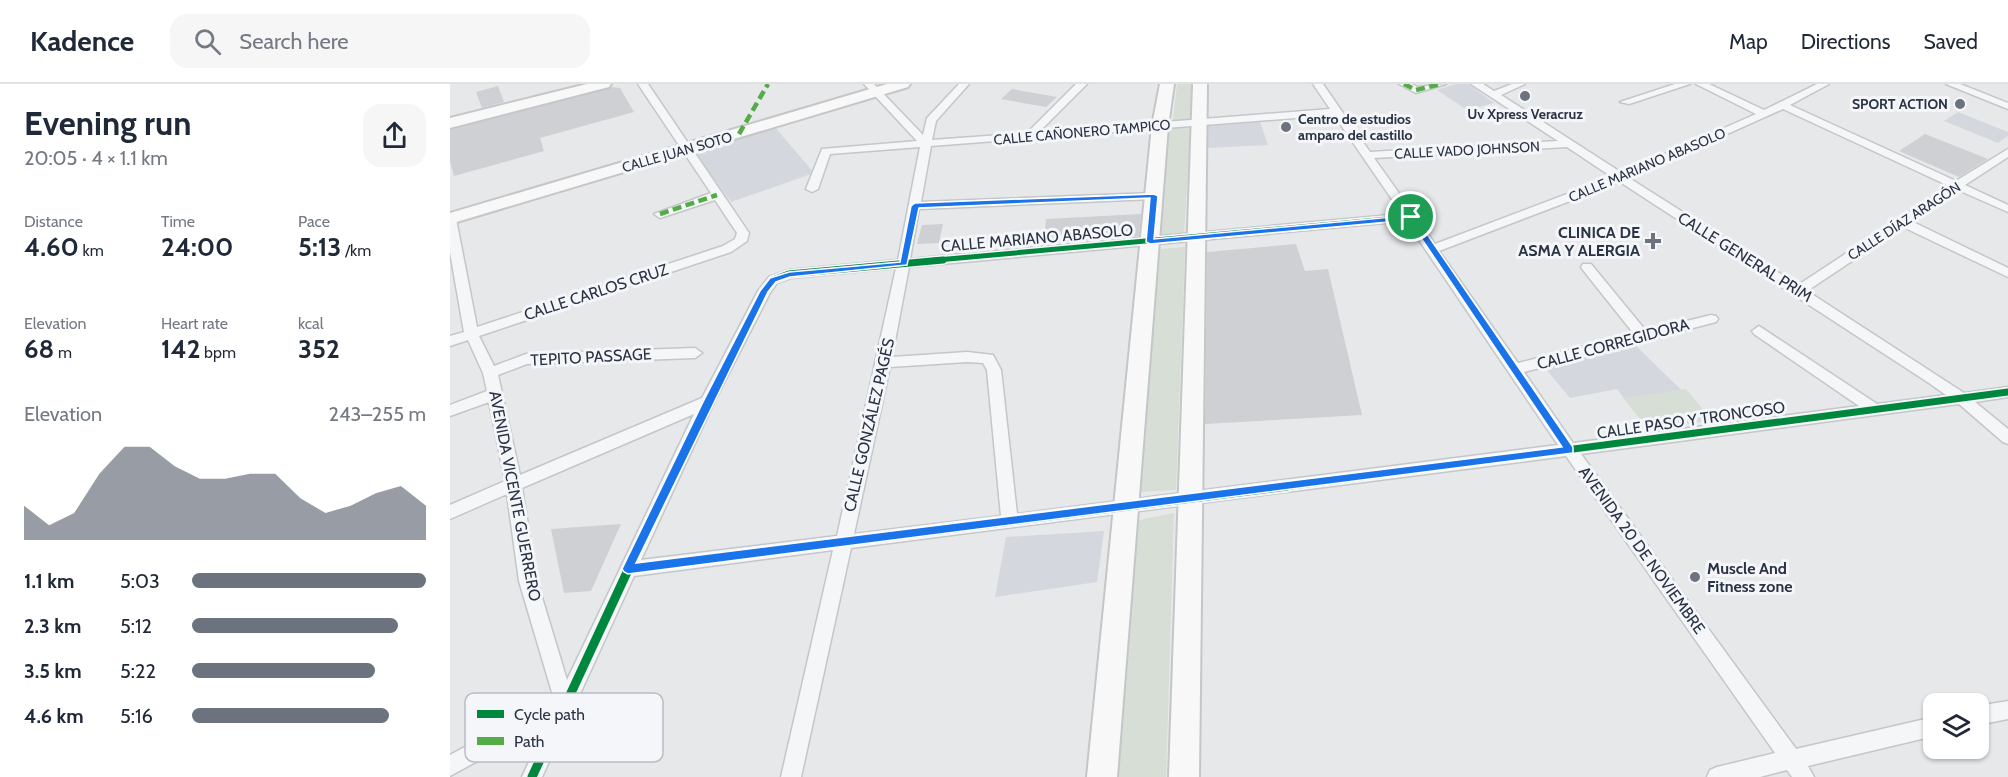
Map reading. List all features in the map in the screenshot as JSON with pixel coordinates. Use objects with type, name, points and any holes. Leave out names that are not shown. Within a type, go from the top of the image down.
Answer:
[{"type":"main road","points":[[450,123],[604,84]]},
{"type":"main road","name":"CALLE JUAN SOTO","points":[[450,219],[687,149],[873,88],[903,84]]},
{"type":"main road","points":[[1102,777],[1160,126],[1167,84]]},
{"type":"main road","points":[[1184,777],[1200,84]]},
{"type":"street","points":[[643,84],[717,195],[660,214]]},
{"type":"street","name":"CALLE GONZÁLEZ PAGÉS","points":[[791,777],[884,362],[931,120],[964,84]]},
{"type":"street","points":[[1028,137],[1082,84]]},
{"type":"street","name":"AVENIDA 20 DE NOVIEMBRE","points":[[1318,84],[1570,450],[1804,777]]},
{"type":"street","points":[[1404,84],[1416,90],[1441,84]]},
{"type":"street","name":"CALLE GENERAL PRIM","points":[[1476,84],[1621,179],[1799,290],[1964,400],[2008,438]]},
{"type":"street","points":[[1493,95],[1520,84]]},
{"type":"street","points":[[1625,102],[1685,84]]},
{"type":"street","points":[[1701,84],[1764,114]]},
{"type":"street","name":"CALLE MARIANO ABASOLO","points":[[1433,249],[1621,179],[1784,106],[1824,84]]},
{"type":"street","points":[[1951,84],[2008,106]]},
{"type":"street","points":[[873,88],[926,144]]},
{"type":"street","points":[[1784,106],[2008,209]]},
{"type":"street","name":"CALLE CAÑONERO TAMPICO","points":[[812,189],[826,151],[1337,112]]},
{"type":"street","name":"CALLE VADO JOHNSON","points":[[1366,155],[1568,144]]},
{"type":"street","name":"CALLE DÍAZ ARAGÓN","points":[[1799,290],[2008,153]]},
{"type":"street","name":"CALLE CARLOS CRUZ","points":[[450,341],[727,249],[741,241],[743,233],[717,195]]},
{"type":"street","points":[[915,206],[1154,196]]},
{"type":"street","name":"CALLE MARIANO ABASOLO","points":[[707,402],[764,291],[773,280],[789,274],[1411,217]]},
{"type":"street","name":"AVENIDA VICENTE GUERRERO","points":[[450,219],[471,333],[490,373],[495,394],[514,484],[528,581],[562,693]]},
{"type":"street","points":[[1903,222],[2008,273]]},
{"type":"street","points":[[1587,267],[1643,336]]},
{"type":"street","name":"CALLE CORREGIDORA","points":[[1515,369],[1711,319]]},
{"type":"street","points":[[1759,331],[1876,410]]},
{"type":"street","name":"TEPITO PASSAGE","points":[[490,373],[526,359],[546,357],[694,353]]},
{"type":"street","points":[[884,362],[967,357],[988,358],[994,370],[1010,522]]},
{"type":"street","name":"CALLE PASO Y TRONCOSO","points":[[628,569],[1964,400],[2008,392]]},
{"type":"street","points":[[450,411],[495,394]]},
{"type":"street","points":[[450,512],[707,402]]},
{"type":"street","points":[[570,693],[707,402]]},
{"type":"street","points":[[1989,714],[2008,710]]},
{"type":"street","points":[[1717,777],[1923,728]]},
{"type":"street","points":[[450,765],[465,757]]},
{"type":"street","points":[[532,777],[539,762]]},
{"type":"shaded area","points":[[1177,84],[1193,84],[1190,119],[1173,121]]},
{"type":"shaded area","points":[[1456,84],[1468,84],[1494,103],[1467,110],[1437,90]]},
{"type":"shaded area","points":[[1958,112],[2008,132],[2008,136],[1998,143],[1944,121]]},
{"type":"shaded area","points":[[1260,122],[1268,145],[1206,148],[1206,126]]},
{"type":"shaded area","points":[[774,126],[814,173],[731,202],[693,151]]},
{"type":"shaded area","points":[[1191,126],[1184,233],[1156,236],[1169,129]]},
{"type":"shaded area","points":[[1185,247],[1176,490],[1139,492],[1160,249]]},
{"type":"shaded area","points":[[1633,343],[1712,420],[1649,430],[1617,389],[1570,398],[1545,368]]},
{"type":"shaded area","points":[[1686,389],[1712,420],[1649,430],[1623,398]]},
{"type":"shaded area","points":[[1174,513],[1166,777],[1113,777],[1139,520]]},
{"type":"shaded area","points":[[1104,531],[1097,582],[995,597],[1006,537]]},
{"type":"building","points":[[498,86],[504,102],[482,108],[476,92]]},
{"type":"building","points":[[612,87],[620,88],[634,112],[540,138],[544,151],[454,176],[450,162],[450,130]]},
{"type":"building","points":[[1012,89],[1057,97],[1046,107],[1001,99]]},
{"type":"building","points":[[1925,134],[1988,159],[1959,177],[1899,151]]},
{"type":"building","points":[[1141,214],[1139,236],[1044,244],[1046,219]]},
{"type":"building","points":[[943,224],[939,243],[917,244],[922,225]]},
{"type":"building","points":[[1296,244],[1305,271],[1328,269],[1362,415],[1205,424],[1207,252]]},
{"type":"building","points":[[621,524],[591,591],[564,593],[551,529]]},
{"type":"marked path","points":[[739,134],[768,84]]},
{"type":"marked path","points":[[1404,84],[1416,90],[1441,84]]},
{"type":"marked path","points":[[660,214],[717,195]]},
{"type":"cycle path","points":[[571,693],[707,402],[764,291],[773,280],[789,274],[1411,217]]},
{"type":"cycle path","points":[[628,569],[1190,499],[2008,392]]},
{"type":"cycle path","points":[[532,777],[539,762]]},
{"type":"place","name":"Uv Xpress Veracruz","points":[[1525,96]]},
{"type":"place","name":"SPORT ACTION","points":[[1960,104]]},
{"type":"place","name":"Centro de estudios amparo del castillo","points":[[1286,127]]},
{"type":"place","name":"CLINICA DE ASMA Y ALERGIA","points":[[1653,241]]},
{"type":"place","name":"Muscle And Fitness zone","points":[[1695,577]]},
{"type":"route","points":[[1154,196],[1150,242],[1411,217],[1570,450],[628,569],[707,402],[764,291],[773,280],[789,274],[904,264],[915,206],[1154,196]]}]
